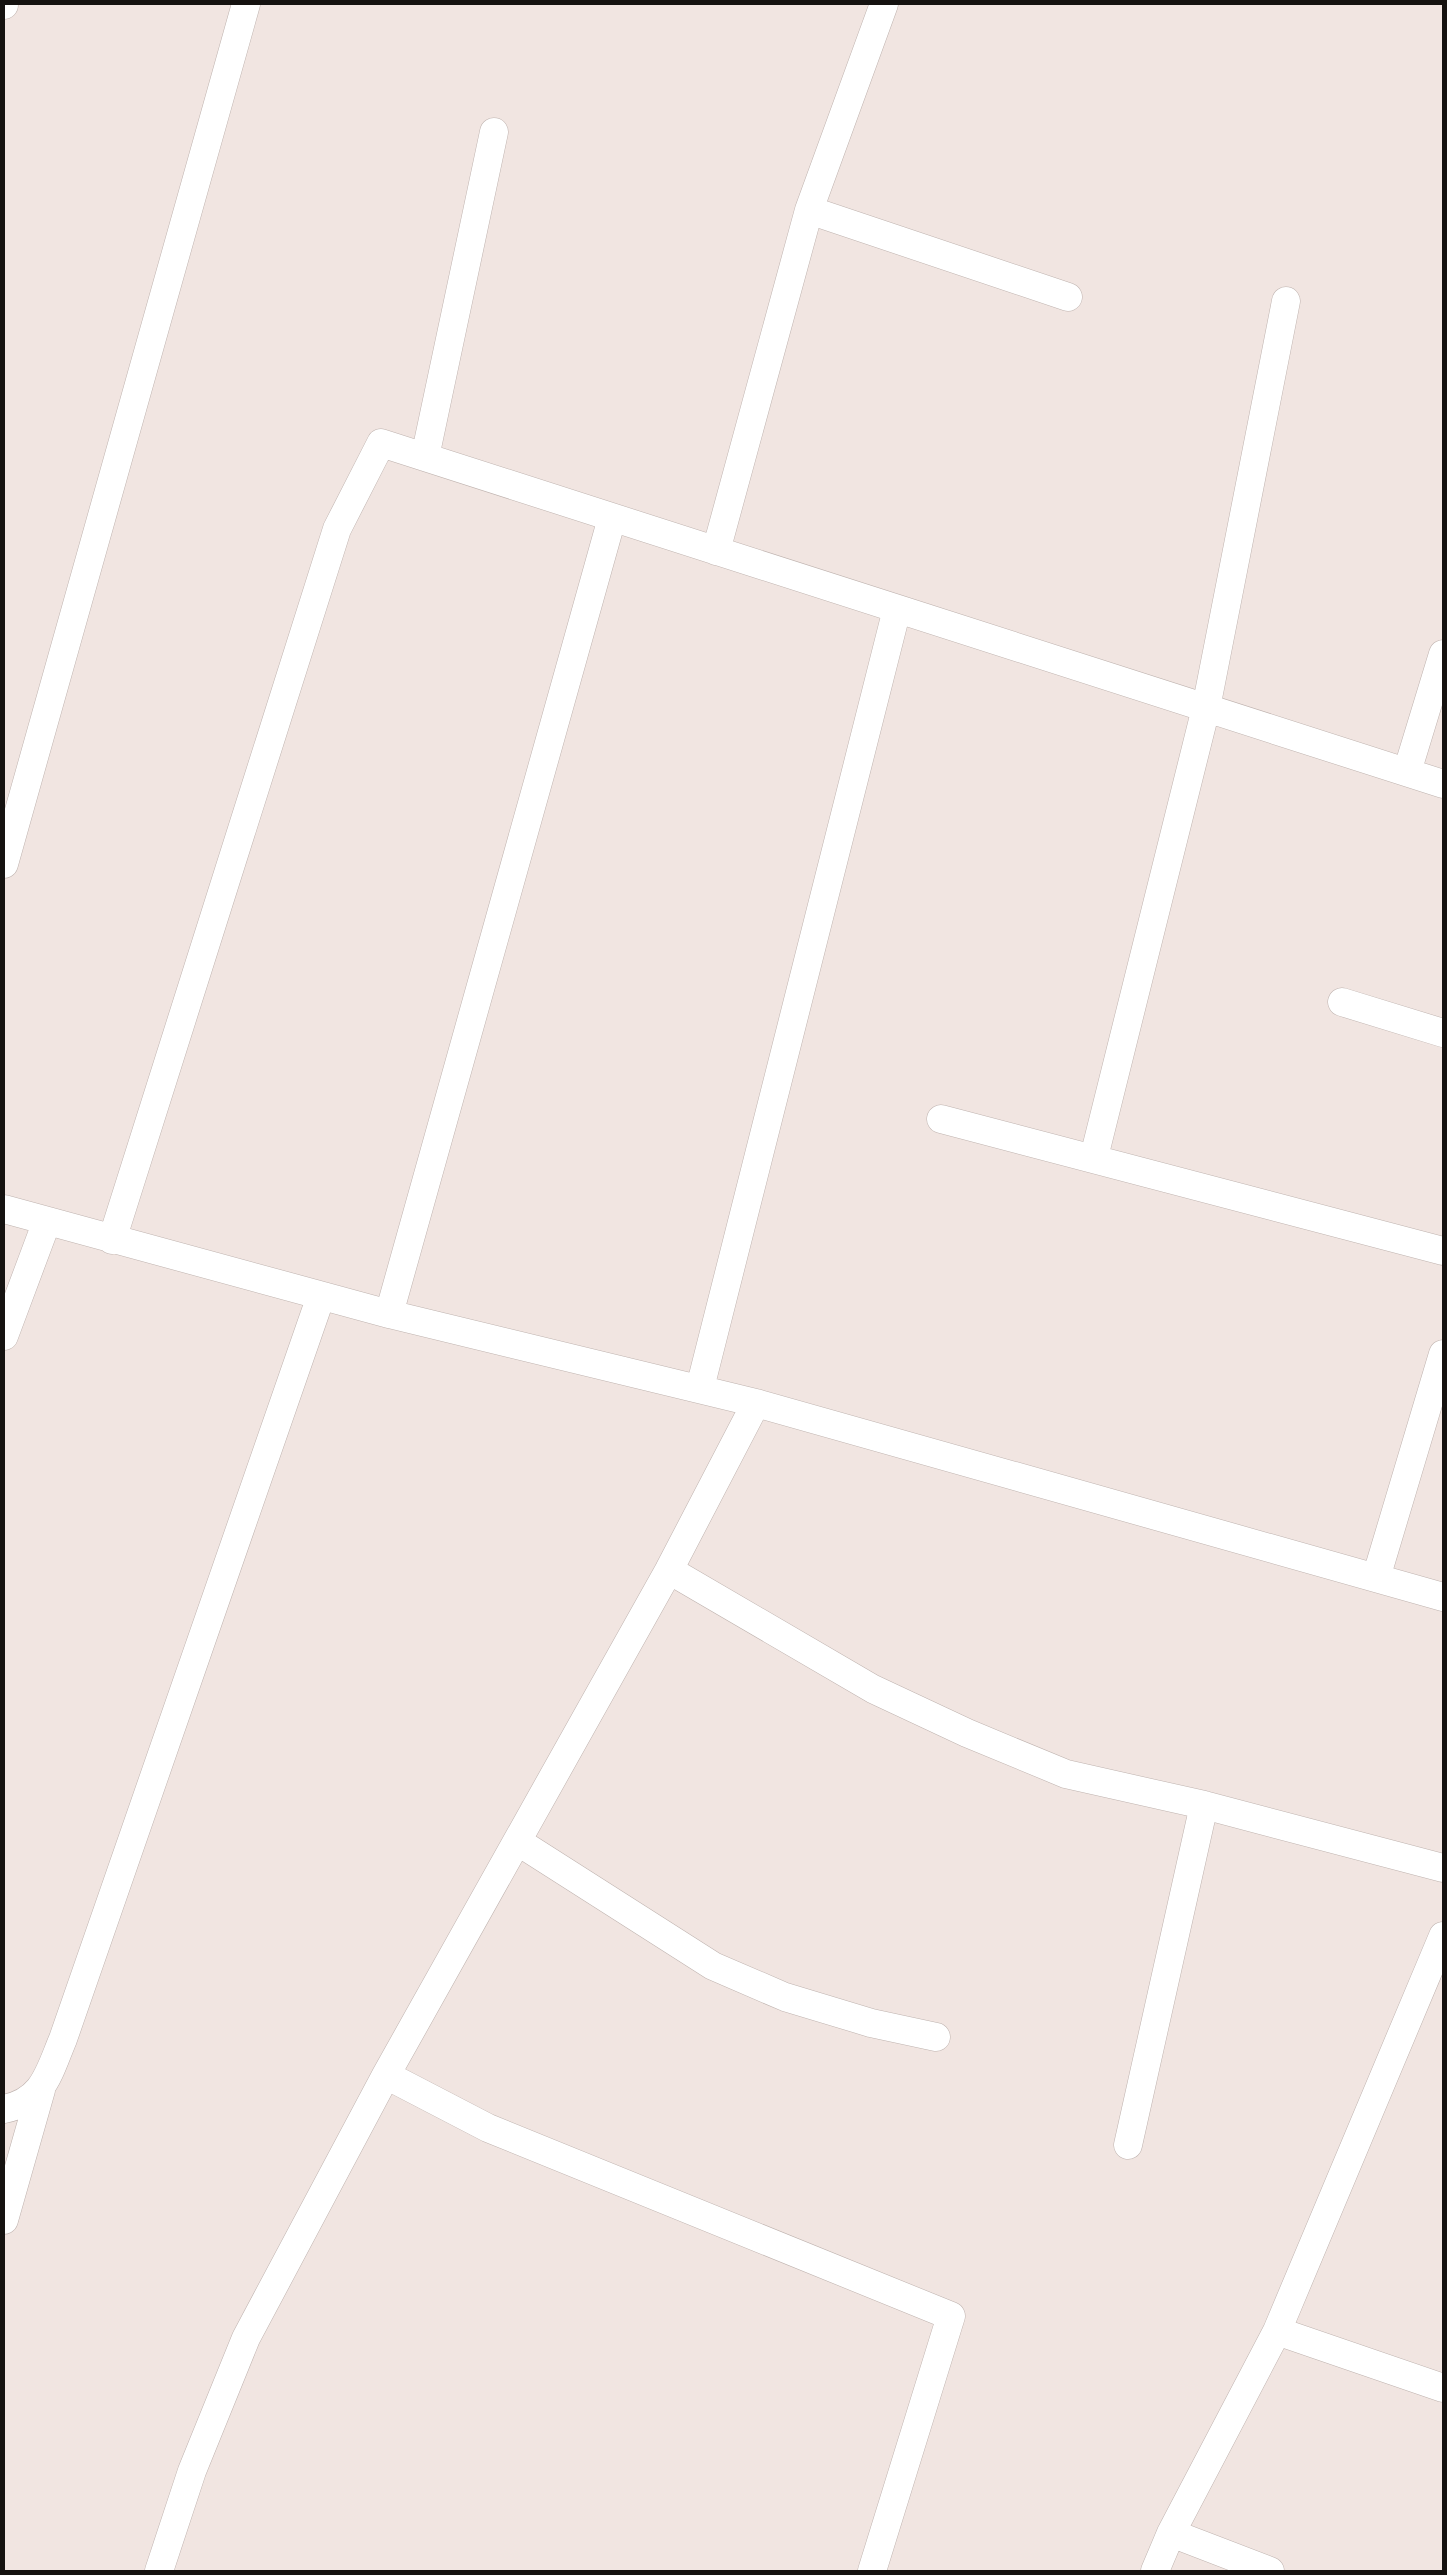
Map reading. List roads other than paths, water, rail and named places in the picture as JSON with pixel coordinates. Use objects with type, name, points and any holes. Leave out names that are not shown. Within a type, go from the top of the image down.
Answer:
[{"type":"street","points":[[4,864],[246,4]]},
{"type":"street","points":[[716,551],[809,210],[884,4]]},
{"type":"street","points":[[425,457],[494,132]]},
{"type":"street","points":[[809,210],[1068,297]]},
{"type":"street","points":[[1094,1157],[1206,708],[1286,301]]},
{"type":"street","points":[[112,1240],[337,529],[381,443],[1443,784]]},
{"type":"street","points":[[389,1314],[612,518]]},
{"type":"street","points":[[700,1388],[897,609]]},
{"type":"street","points":[[1407,772],[1443,654]]},
{"type":"street","points":[[1342,1002],[1443,1033]]},
{"type":"street","points":[[941,1119],[1094,1157],[1443,1250]]},
{"type":"street","points":[[4,1209],[389,1314],[756,1403],[1443,1597]]},
{"type":"street","points":[[4,1336],[47,1221]]},
{"type":"street","points":[[4,2220],[40,2090],[66,2029],[321,1296]]},
{"type":"street","points":[[1376,1578],[1443,1354]]},
{"type":"street","points":[[159,2571],[192,2471],[246,2338],[386,2075],[668,1570],[756,1403]]},
{"type":"street","points":[[668,1570],[873,1689],[966,1733],[1066,1774],[1204,1805],[1443,1868]]},
{"type":"street","points":[[1128,2145],[1204,1805]]},
{"type":"street","points":[[517,1841],[713,1966],[785,1997],[871,2023],[936,2037]]},
{"type":"street","points":[[1155,2571],[1171,2533],[1277,2330],[1443,1936]]},
{"type":"street","points":[[386,2075],[488,2128],[952,2316],[872,2571]]},
{"type":"street","points":[[4,2109],[16,2107],[40,2090]]},
{"type":"street","points":[[1277,2330],[1443,2388]]},
{"type":"street","points":[[1171,2533],[1270,2571]]}]
